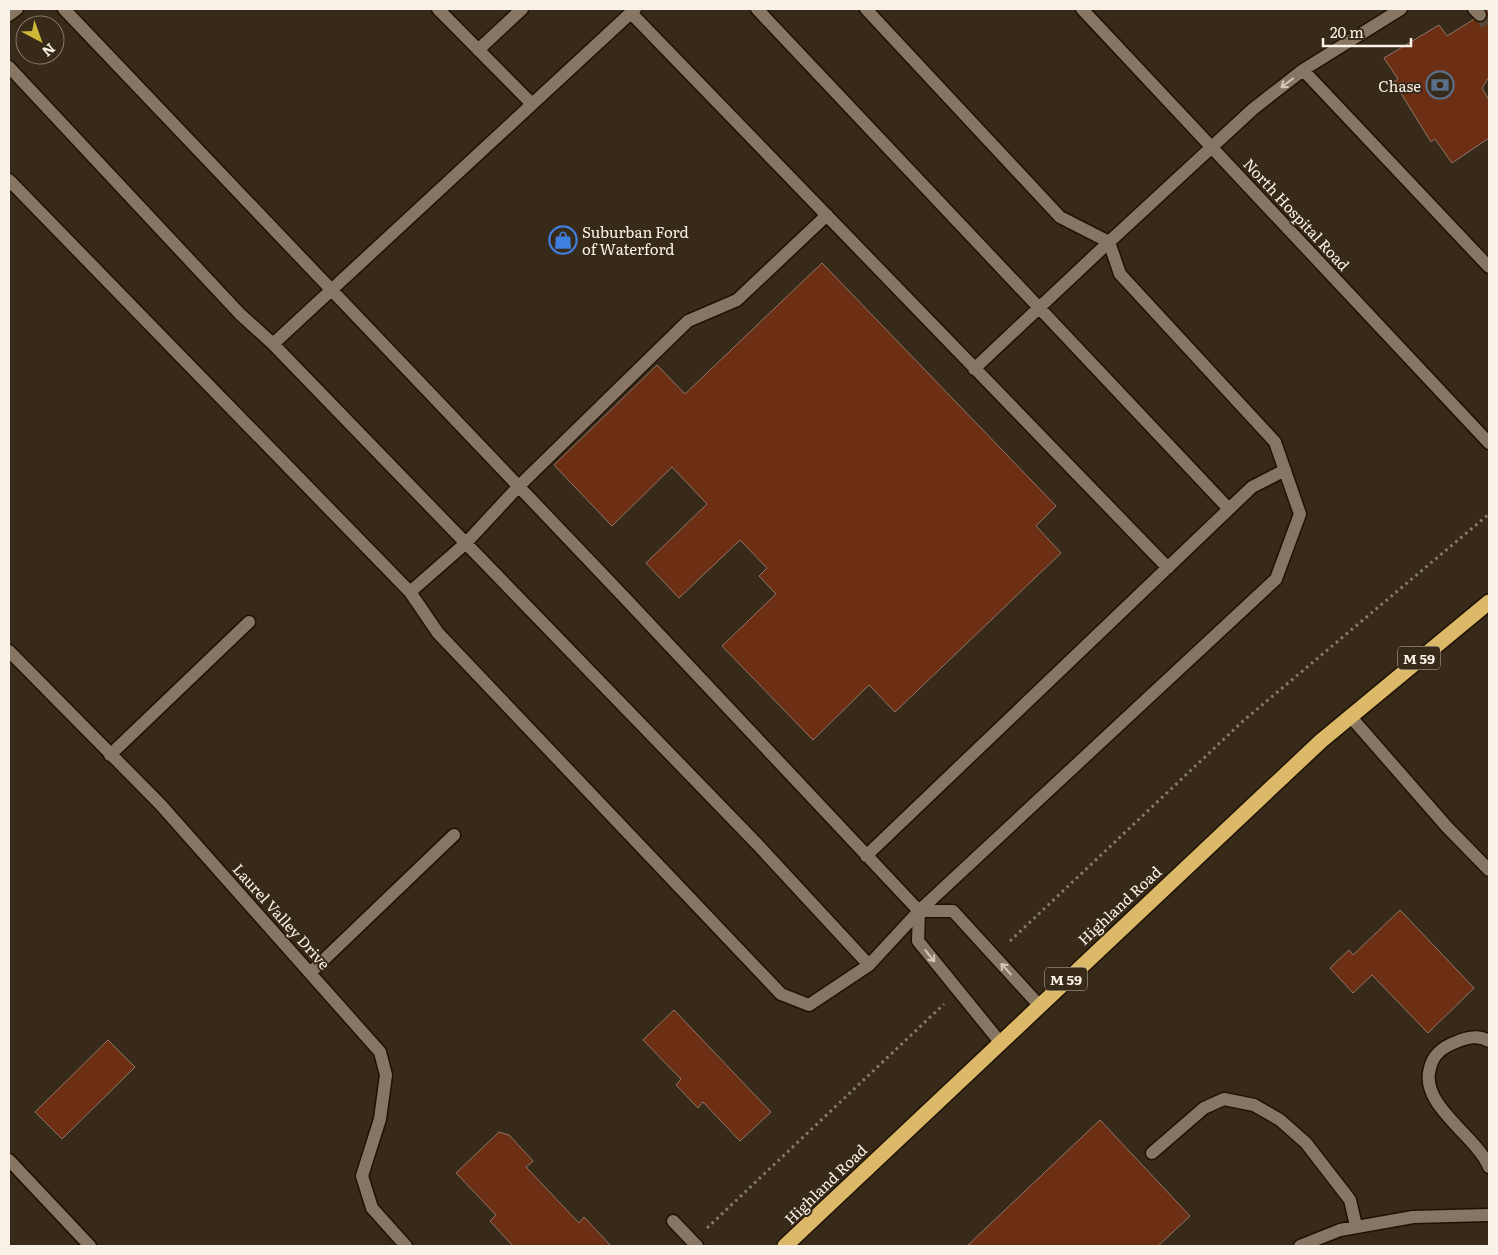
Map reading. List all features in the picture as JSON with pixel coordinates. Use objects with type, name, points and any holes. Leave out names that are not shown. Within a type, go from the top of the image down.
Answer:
[{"type":"highway","name":"Highland Road","points":[[785,1246],[1200,853],[1350,716],[1489,602]]},
{"type":"street","points":[[9,15],[18,9]]},
{"type":"street","points":[[64,9],[919,911],[918,941],[1000,1042]]},
{"type":"street","points":[[438,9],[532,104]]},
{"type":"street","points":[[478,50],[522,9]]},
{"type":"street","points":[[758,9],[1229,509]]},
{"type":"street","points":[[9,180],[410,592],[438,633],[781,994],[809,1006],[869,964],[919,911],[1276,579],[1300,514],[1275,442],[1120,274],[1108,242],[1060,217],[866,9]]},
{"type":"street","name":"North Hospital Road","points":[[1082,9],[1489,443]]},
{"type":"street","points":[[974,369],[1211,146],[1253,109],[1303,70],[1401,9]]},
{"type":"street","points":[[273,344],[633,11],[974,369],[1168,568]]},
{"type":"street","points":[[9,67],[240,314],[273,344],[466,543],[869,964]]},
{"type":"street","points":[[1303,70],[1489,267]]},
{"type":"street","points":[[410,592],[466,543],[518,487],[688,321],[738,300],[827,215]]},
{"type":"street","points":[[866,856],[1229,509],[1252,488],[1285,470]]},
{"type":"street","points":[[110,755],[249,622]]},
{"type":"street","name":"Laurel Valley Drive","points":[[9,651],[160,804],[380,1052],[386,1075],[380,1119],[362,1176],[372,1208],[406,1246]]},
{"type":"street","points":[[1350,716],[1447,827],[1489,870]]},
{"type":"street","points":[[311,972],[454,836]]},
{"type":"street","points":[[919,911],[953,911],[1039,1005]]},
{"type":"street","points":[[1489,1041],[1482,1037],[1467,1038],[1450,1044],[1433,1057],[1427,1077],[1431,1092],[1443,1110],[1484,1155],[1489,1167]]},
{"type":"street","points":[[1152,1153],[1204,1108],[1224,1099],[1254,1105],[1280,1120],[1306,1143],[1350,1200],[1356,1226]]},
{"type":"street","points":[[9,1160],[90,1246]]},
{"type":"street","points":[[1300,1246],[1340,1230],[1356,1226],[1413,1217],[1489,1216]]},
{"type":"street","points":[[673,1221],[695,1244]]},
{"type":"path","points":[[994,956],[1243,722],[1489,514]]},
{"type":"path","points":[[695,1244],[958,990]]},
{"type":"building","name":"Chase","points":[[1489,10],[1489,77],[1482,88],[1489,100],[1489,138],[1452,163],[1435,139],[1431,142],[1394,82],[1398,79],[1384,58],[1439,25],[1447,36]]},
{"type":"building","points":[[822,263],[1056,506],[1036,526],[1061,553],[895,712],[869,685],[813,740],[722,646],[776,594],[759,576],[767,568],[740,540],[679,598],[646,563],[707,504],[672,467],[612,526],[554,465],[657,365],[685,394]]},
{"type":"building","points":[[1400,910],[1474,988],[1428,1033],[1372,975],[1353,993],[1330,968],[1349,950],[1353,955]]},
{"type":"building","points":[[674,1010],[771,1112],[740,1141],[703,1102],[698,1108],[676,1085],[681,1079],[643,1040]]},
{"type":"building","points":[[108,1040],[135,1067],[62,1139],[35,1112]]},
{"type":"building","points":[[1100,1120],[1190,1216],[1158,1246],[967,1246]]},
{"type":"building","points":[[499,1132],[509,1135],[533,1161],[526,1167],[579,1223],[584,1217],[611,1246],[513,1246],[490,1221],[496,1215],[456,1173]]},
{"type":"tunnel","points":[[1480,15],[1489,29]]},
{"type":"place","name":"Chase","points":[[1440,85]]},
{"type":"place","name":"Suburban Ford of Waterford","points":[[563,240]]}]
